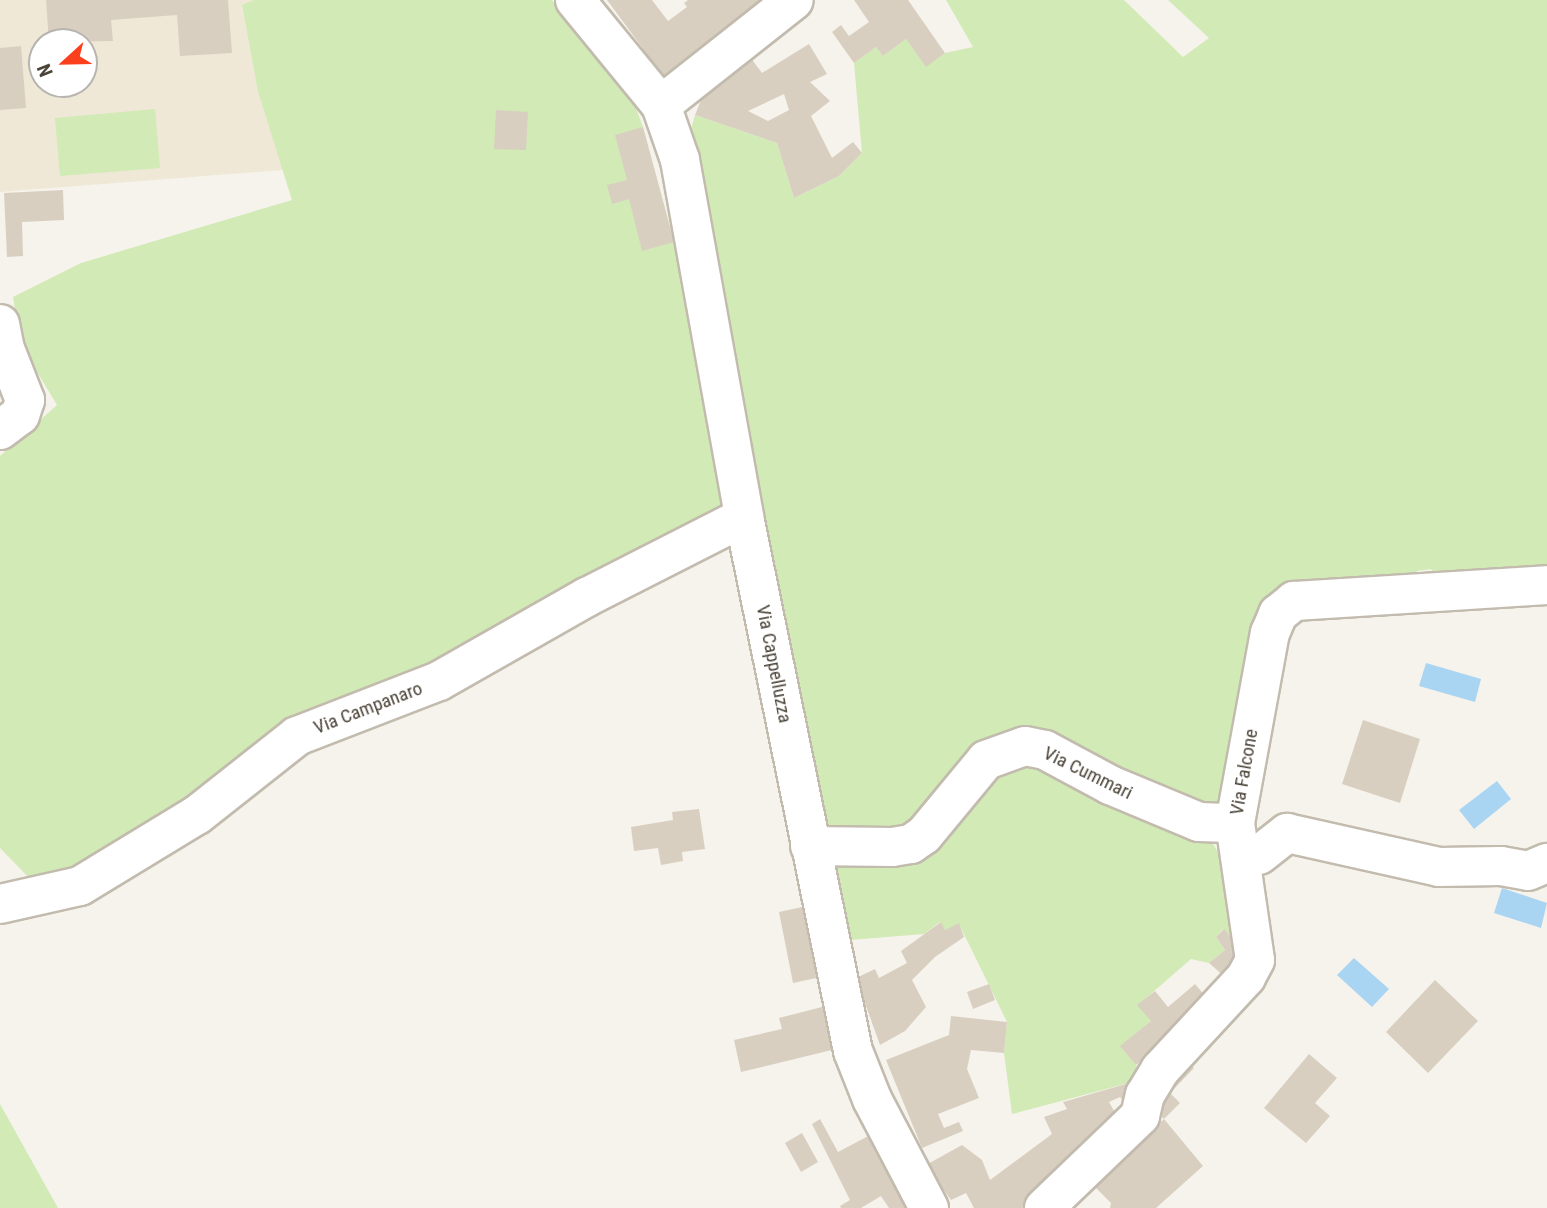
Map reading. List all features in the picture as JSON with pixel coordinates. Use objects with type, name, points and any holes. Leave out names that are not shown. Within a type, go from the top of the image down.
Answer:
[{"type":"street","name":"Via Cappelluzza","points":[[575,0],[661,106],[680,160],[744,517],[853,1051],[888,1131],[929,1208]]},
{"type":"street","points":[[661,106],[794,0]]},
{"type":"street","points":[[0,324],[5,349],[25,400],[20,415],[0,430]]},
{"type":"street","name":"Via Campanaro","points":[[0,904],[80,886],[197,815],[296,736],[439,681],[587,597],[744,517]]},
{"type":"street","name":"Via Falcone","points":[[1044,1208],[1140,1116],[1145,1095],[1160,1070],[1246,977],[1255,960],[1235,822],[1270,633],[1278,614],[1294,601],[1547,585]]},
{"type":"street","name":"Via Cummari","points":[[810,846],[892,847],[911,844],[924,835],[986,760],[1025,746],[1045,750],[1110,785],[1199,822],[1235,822]]},
{"type":"street","points":[[1433,889],[1259,855],[1287,833],[1439,867],[1501,866],[1528,871],[1547,863]]},
{"type":"shaded area","points":[[0,0],[254,0],[242,6],[258,92],[283,170],[0,192]]},
{"type":"green space","points":[[254,0],[552,0],[634,103],[643,127],[674,242],[727,514],[75,876],[37,886],[0,848],[0,456],[57,405],[21,345],[13,297],[81,263],[292,200],[258,92],[242,5]]},
{"type":"green space","points":[[946,0],[1124,0],[1183,57],[1209,38],[1168,0],[1547,0],[1547,574],[1436,579],[1431,569],[1417,571],[1413,579],[1287,590],[1266,599],[1219,806],[1206,810],[1052,737],[909,826],[836,837],[829,829],[807,746],[690,133],[695,115],[777,143],[794,198],[839,176],[862,153],[854,63],[876,47],[883,56],[906,39],[926,66],[945,53],[973,47]]},
{"type":"green space","points":[[155,109],[160,168],[60,176],[55,118]]},
{"type":"green space","points":[[1036,763],[1192,836],[1212,842],[1224,863],[1245,953],[1223,929],[1216,937],[1225,950],[1209,963],[1191,959],[1138,1005],[1151,1021],[1121,1046],[1136,1065],[1140,1080],[1012,1114],[1004,1053],[1007,1022],[959,924],[945,930],[940,922],[924,934],[850,940],[834,860],[914,861],[988,772]]},
{"type":"green space","points":[[0,1104],[58,1208],[0,1208]]},
{"type":"water","points":[[1426,663],[1481,679],[1475,702],[1419,686]]},
{"type":"water","points":[[1497,781],[1511,799],[1474,829],[1459,810]]},
{"type":"water","points":[[1502,888],[1547,903],[1541,928],[1494,913]]},
{"type":"water","points":[[1354,958],[1389,989],[1372,1007],[1337,975]]},
{"type":"building","points":[[46,0],[228,0],[232,53],[180,56],[177,15],[111,20],[113,41],[98,41],[98,28],[48,28]]},
{"type":"building","points":[[607,0],[652,0],[668,21],[687,7],[684,3],[688,0],[771,0],[666,79],[657,76],[640,53],[644,50]]},
{"type":"building","points":[[854,0],[908,0],[945,53],[926,67],[906,39],[883,56],[876,47],[854,63],[832,32],[841,25],[849,36],[869,22]]},
{"type":"building","points":[[809,44],[827,74],[810,82],[830,101],[811,116],[832,158],[853,142],[862,153],[839,176],[794,198],[777,143],[695,115],[704,93],[750,57],[762,73]],"holes":[[[784,94],[789,110],[768,121],[748,111]]]},
{"type":"building","points":[[21,46],[26,108],[0,110],[0,48]]},
{"type":"building","points":[[496,110],[528,112],[526,150],[494,149]]},
{"type":"building","points":[[643,127],[674,242],[642,251],[629,199],[612,204],[607,185],[627,180],[615,135]]},
{"type":"building","points":[[63,190],[64,220],[22,222],[23,256],[7,257],[4,193]]},
{"type":"building","points":[[1363,720],[1420,739],[1400,803],[1342,784]]},
{"type":"building","points":[[699,809],[705,849],[682,852],[683,861],[661,865],[658,848],[634,851],[631,827],[673,820],[672,812]]},
{"type":"building","points":[[807,906],[821,977],[793,983],[779,912]]},
{"type":"building","points":[[941,922],[945,930],[959,923],[964,937],[935,957],[912,980],[926,1007],[905,1031],[880,1045],[856,978],[875,969],[879,978],[907,963],[901,951]]},
{"type":"building","points":[[1224,929],[1245,953],[1226,978],[1209,963],[1225,950],[1216,937]]},
{"type":"building","points":[[1435,980],[1478,1021],[1428,1073],[1386,1032]]},
{"type":"building","points":[[989,984],[995,1000],[973,1009],[967,992]]},
{"type":"building","points":[[1195,984],[1211,1003],[1136,1065],[1120,1046],[1151,1021],[1137,1005],[1155,991],[1168,1007]]},
{"type":"building","points":[[826,1006],[836,1049],[741,1072],[734,1040],[782,1029],[779,1018]]},
{"type":"building","points":[[951,1016],[1007,1022],[1004,1053],[971,1050],[967,1069],[979,1098],[938,1114],[944,1128],[959,1122],[963,1131],[922,1148],[886,1060],[949,1035]]},
{"type":"building","points":[[1309,1054],[1337,1078],[1315,1103],[1330,1116],[1306,1143],[1264,1108]]},
{"type":"building","points":[[1187,1061],[1194,1068],[1170,1093],[1180,1103],[1164,1119],[1147,1101]]},
{"type":"building","points":[[1140,1080],[1127,1107],[1120,1097],[1109,1102],[1118,1118],[1027,1208],[974,1208],[966,1193],[951,1200],[926,1165],[962,1145],[982,1160],[990,1180],[1052,1134],[1044,1117],[1067,1109],[1063,1102]]},
{"type":"building","points":[[820,1119],[838,1152],[874,1133],[918,1208],[889,1208],[881,1196],[861,1208],[841,1208],[840,1206],[850,1200],[812,1124]]},
{"type":"building","points":[[1164,1119],[1203,1166],[1156,1208],[1110,1208],[1111,1203],[1095,1187]]},
{"type":"building","points":[[802,1133],[818,1162],[801,1172],[785,1143]]}]
